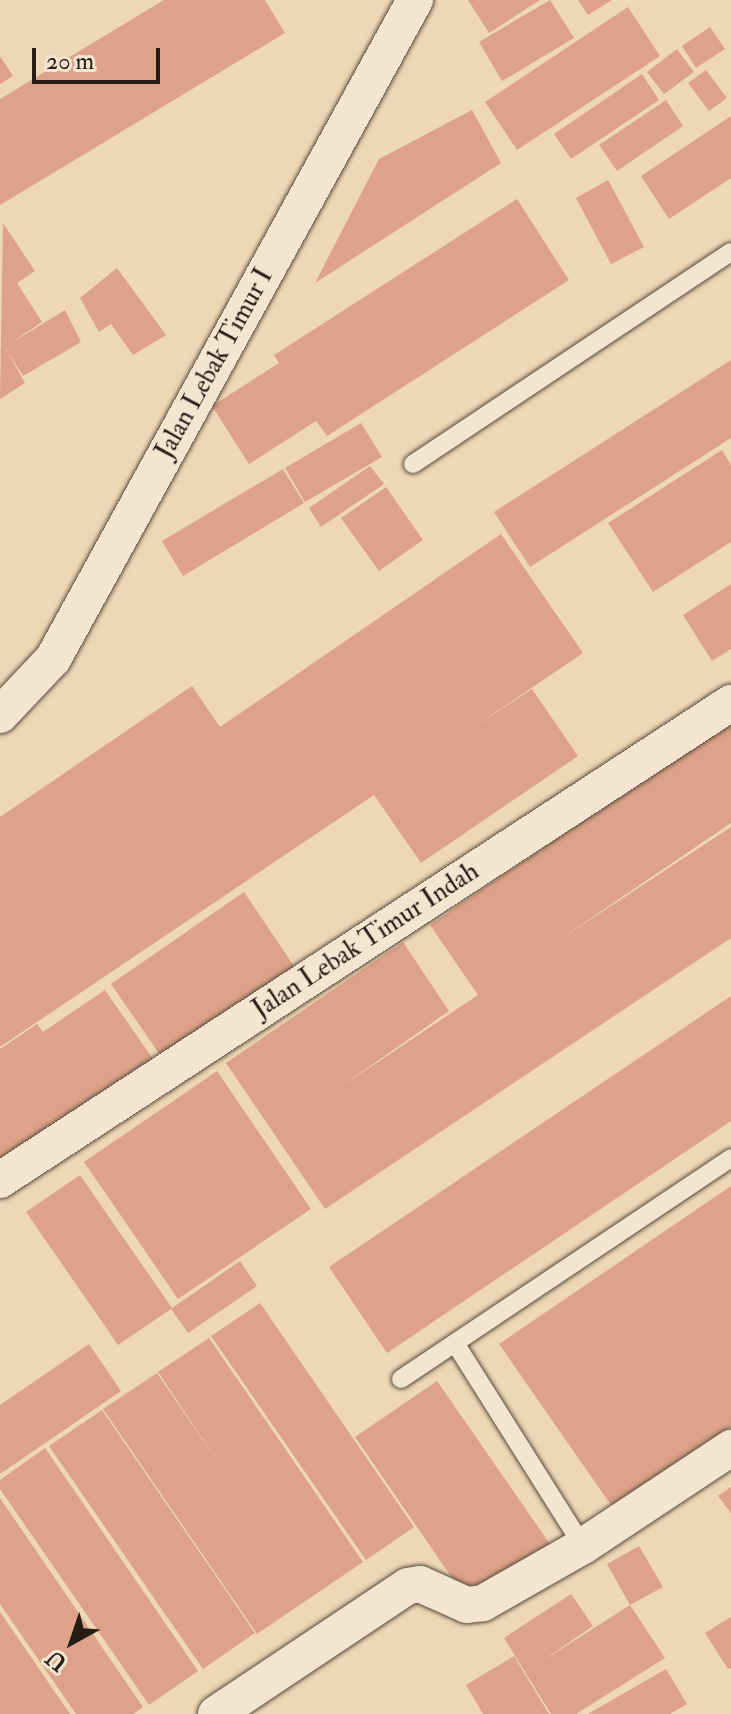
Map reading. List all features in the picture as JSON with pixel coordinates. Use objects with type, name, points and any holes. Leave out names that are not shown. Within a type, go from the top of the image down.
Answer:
[{"type":"street","name":"Jalan Lebak Timur I","points":[[0,715],[53,659],[415,0]]},
{"type":"street","name":"Jalan Lebak Timur Indah","points":[[0,1180],[731,703]]},
{"type":"street","points":[[216,1714],[408,1586],[420,1584],[467,1605],[483,1603],[583,1546],[731,1448]]},
{"type":"lane","points":[[413,464],[731,252]]},
{"type":"lane","points":[[401,1379],[731,1158]]},
{"type":"lane","points":[[455,1343],[583,1546]]},
{"type":"building","points":[[164,0],[265,0],[285,33],[0,205],[0,99]]},
{"type":"building","points":[[468,0],[540,0],[489,33]]},
{"type":"building","points":[[550,0],[574,38],[502,81],[479,42]]},
{"type":"building","points":[[578,0],[612,0],[588,15]]},
{"type":"building","points":[[628,7],[660,56],[517,150],[485,102]]},
{"type":"building","points":[[710,27],[725,49],[696,68],[682,46]]},
{"type":"building","points":[[677,49],[694,72],[664,94],[647,72]]},
{"type":"building","points":[[0,56],[13,76],[0,84]]},
{"type":"building","points":[[706,70],[727,98],[709,111],[688,83]]},
{"type":"building","points":[[642,74],[659,100],[571,159],[554,134]]},
{"type":"building","points":[[666,100],[683,126],[617,171],[599,145]]},
{"type":"building","points":[[472,110],[501,163],[315,283],[379,159]]},
{"type":"building","points":[[731,116],[731,178],[669,219],[641,176]]},
{"type":"building","points":[[608,180],[644,247],[611,264],[576,198]]},
{"type":"building","points":[[517,199],[569,280],[327,436],[316,421],[249,464],[212,406],[279,363],[274,355]]},
{"type":"building","points":[[3,223],[35,271],[17,283],[42,322],[11,343],[65,310],[81,342],[23,376],[4,346],[25,383],[0,399]]},
{"type":"building","points":[[117,268],[166,335],[133,355],[111,324],[99,332],[80,298]]},
{"type":"building","points":[[731,360],[731,438],[530,567],[494,512]]},
{"type":"building","points":[[361,423],[382,457],[305,502],[285,468]]},
{"type":"building","points":[[722,450],[731,465],[731,542],[653,592],[608,523]]},
{"type":"building","points":[[370,466],[384,484],[321,527],[309,508]]},
{"type":"building","points":[[283,469],[304,503],[183,576],[162,541]]},
{"type":"building","points":[[386,487],[423,540],[379,571],[341,518]]},
{"type":"building","points":[[501,534],[583,653],[464,734],[532,689],[578,756],[421,863],[374,795],[0,1047],[0,817],[192,686],[220,727]]},
{"type":"building","points":[[731,584],[731,649],[712,661],[683,615]]},
{"type":"building","points":[[731,720],[731,823],[553,944],[731,827],[731,938],[325,1209],[226,1063],[403,942],[449,1011],[339,1088],[478,995],[430,925]]},
{"type":"building","points":[[244,892],[300,975],[167,1065],[111,984]]},
{"type":"building","points":[[105,990],[160,1069],[0,1166],[0,1049],[37,1024],[43,1032]]},
{"type":"building","points":[[731,996],[731,1121],[387,1353],[329,1267]]},
{"type":"building","points":[[217,1071],[311,1209],[178,1299],[84,1162]]},
{"type":"building","points":[[80,1175],[172,1308],[240,1261],[257,1286],[188,1333],[171,1309],[118,1345],[26,1212]]},
{"type":"building","points":[[731,1186],[731,1427],[613,1508],[499,1344]]},
{"type":"building","points":[[260,1303],[414,1527],[366,1560],[211,1336]]},
{"type":"building","points":[[209,1338],[363,1562],[257,1634],[103,1409],[157,1373],[224,1471],[158,1372]]},
{"type":"building","points":[[89,1344],[121,1391],[0,1474],[0,1405]]},
{"type":"building","points":[[437,1381],[552,1547],[470,1604],[355,1437]]},
{"type":"building","points":[[102,1410],[255,1633],[203,1669],[49,1446]]},
{"type":"building","points":[[45,1448],[198,1671],[149,1705],[0,1489],[0,1480]]},
{"type":"building","points":[[731,1487],[731,1513],[718,1496]]},
{"type":"building","points":[[0,1498],[143,1707],[133,1714],[76,1714],[0,1604]]},
{"type":"building","points":[[639,1546],[663,1587],[630,1605],[607,1564]]},
{"type":"building","points":[[571,1594],[593,1626],[541,1662],[630,1605],[665,1658],[576,1714],[551,1714],[504,1638]]},
{"type":"building","points":[[0,1612],[70,1714],[0,1714]]},
{"type":"building","points":[[731,1617],[731,1668],[728,1669],[705,1633]]},
{"type":"building","points":[[514,1656],[549,1714],[483,1714],[466,1685]]},
{"type":"building","points":[[666,1669],[687,1704],[670,1714],[588,1714]]}]
